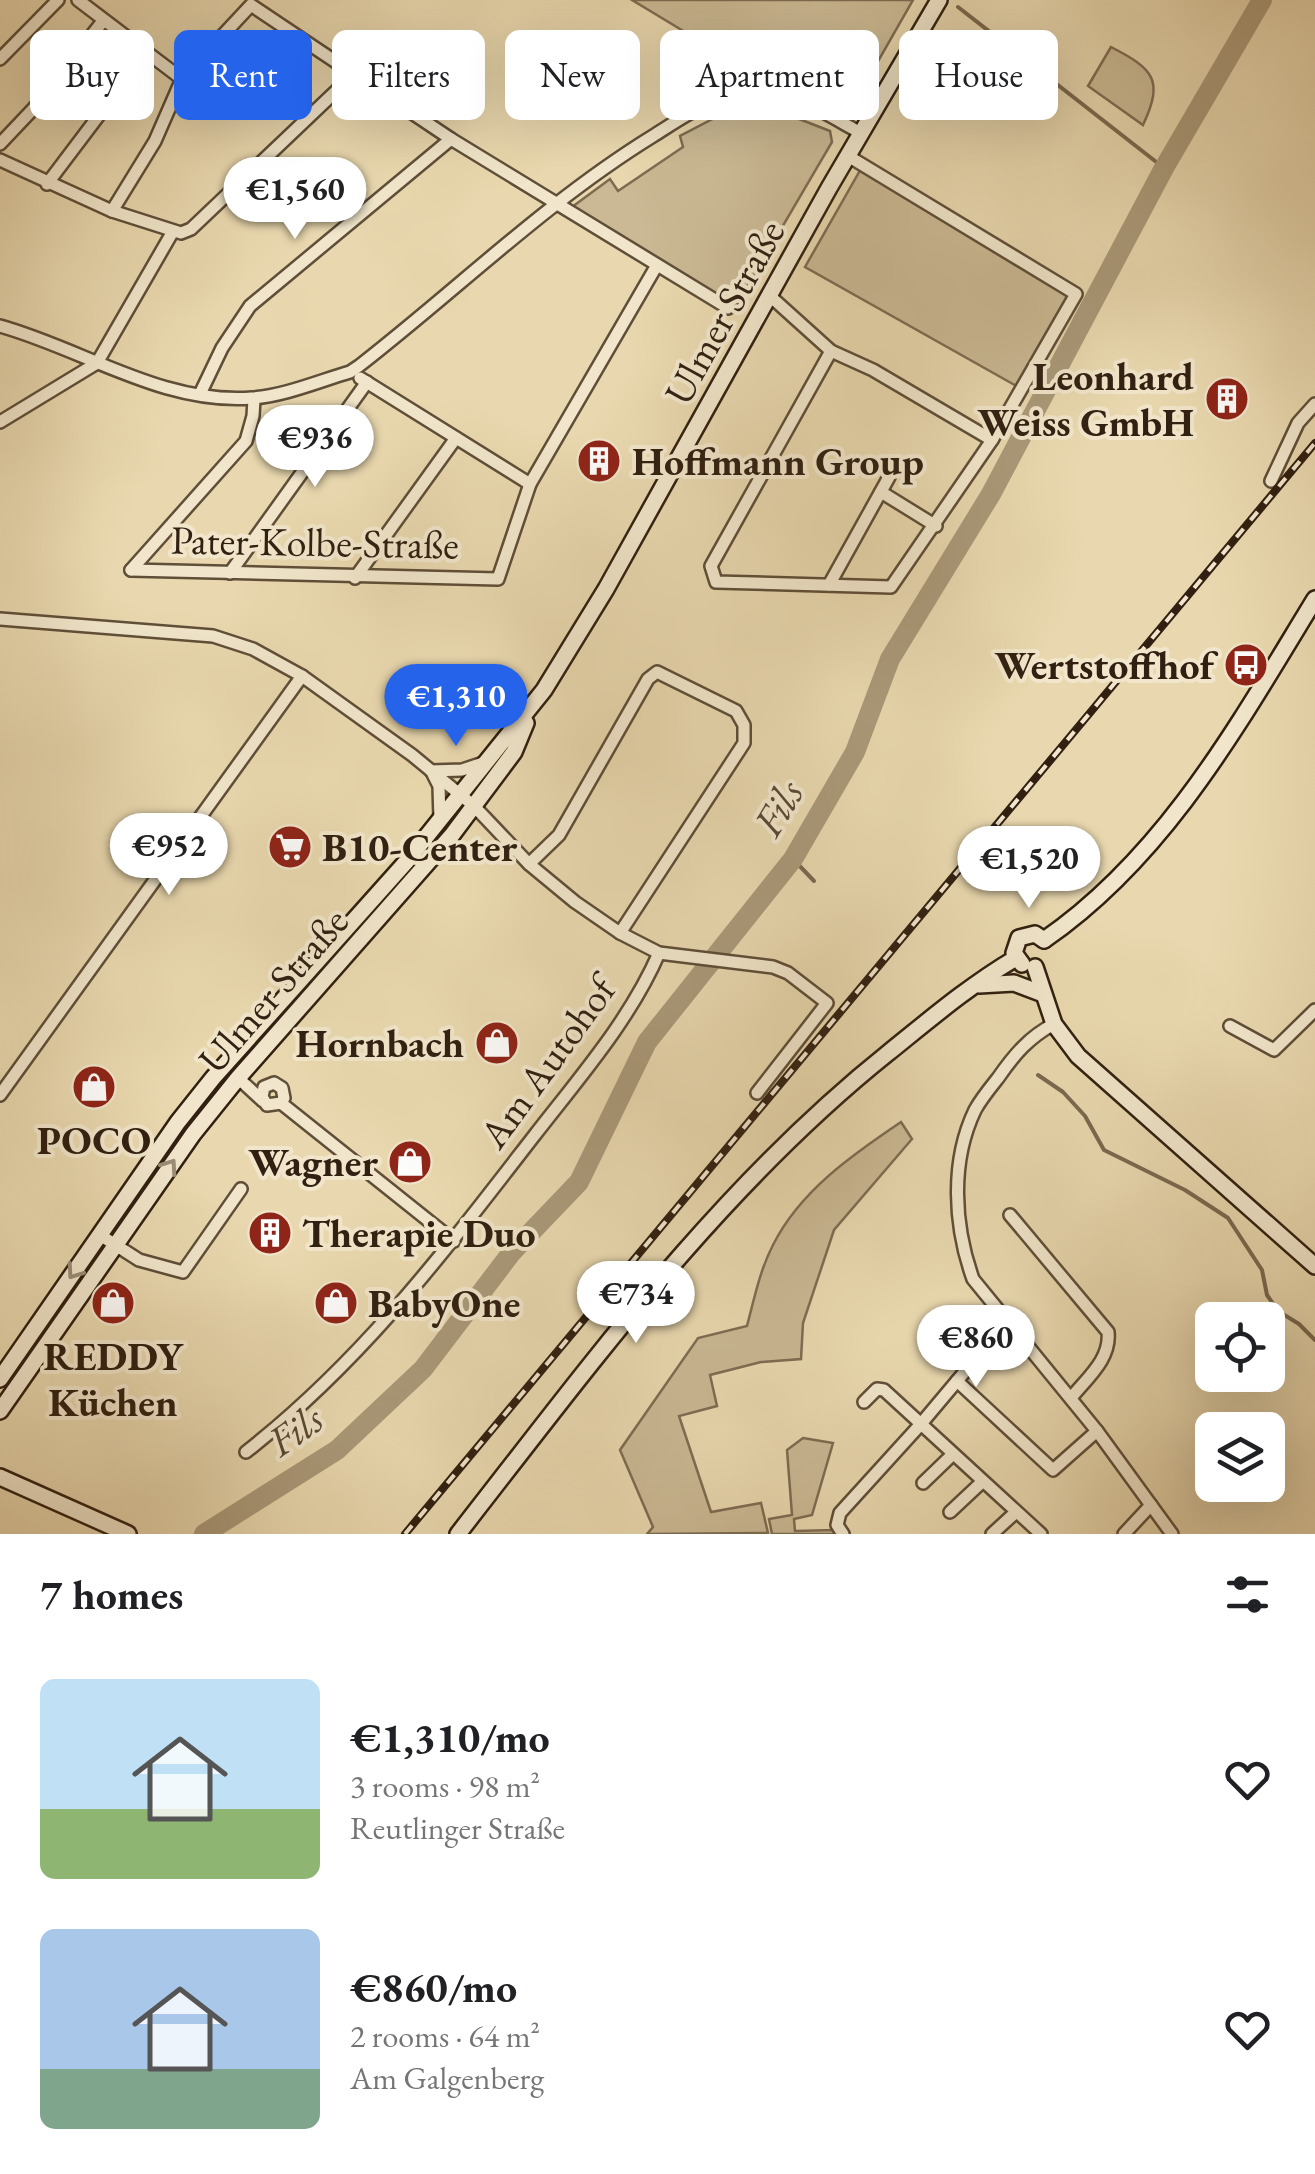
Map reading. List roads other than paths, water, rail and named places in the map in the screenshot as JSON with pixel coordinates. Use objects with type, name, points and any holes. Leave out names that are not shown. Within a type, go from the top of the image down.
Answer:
[{"type":"main road","name":"Ulmer Straße","points":[[55,1314],[114,1246],[238,1078],[468,801],[514,752],[534,706],[606,588],[939,0]]},
{"type":"main road","points":[[1044,940],[1096,899],[1155,838],[1227,742],[1315,599]]},
{"type":"main road","name":"Ulmer Straße","points":[[55,1314],[100,1235],[178,1122],[440,821],[468,801],[487,762],[534,706]]},
{"type":"main road","points":[[1035,934],[1044,940],[1047,956],[1035,967],[1024,966],[1016,958],[1014,948],[1020,938],[1035,934]]},
{"type":"main road","points":[[458,1534],[684,1252],[790,1137],[840,1090],[1016,958]]},
{"type":"main road","points":[[1035,967],[1054,1024],[1078,1056],[1315,1266]]},
{"type":"main road","points":[[974,986],[1014,982],[1042,994]]},
{"type":"main road","points":[[1,1376],[55,1314]]},
{"type":"main road","points":[[0,1411],[55,1314]]},
{"type":"main road","points":[[0,1477],[128,1534]]},
{"type":"main road","points":[[0,1489],[65,1508]]},
{"type":"street","points":[[0,59],[58,0]]},
{"type":"street","points":[[78,0],[115,30]]},
{"type":"street","points":[[228,30],[251,5],[288,30]]},
{"type":"street","points":[[0,144],[35,107],[103,21]]},
{"type":"street","points":[[0,326],[161,386],[254,398],[350,372],[601,168],[724,96],[774,93],[800,101],[861,132]]},
{"type":"street","points":[[0,160],[112,212],[172,233],[191,229],[332,95]]},
{"type":"street","points":[[112,212],[155,140],[174,97]]},
{"type":"street","points":[[47,184],[95,120]]},
{"type":"street","points":[[423,120],[728,308]]},
{"type":"street","points":[[200,394],[222,348],[250,306],[451,139]]},
{"type":"street","points":[[831,351],[710,566],[716,582],[891,587],[992,440],[1076,294],[848,156]]},
{"type":"street","points":[[0,422],[97,363],[172,233]]},
{"type":"street","points":[[350,372],[530,484],[657,265]]},
{"type":"street","points":[[770,296],[831,351],[873,370],[992,440]]},
{"type":"street","points":[[230,574],[367,382]]},
{"type":"street","name":"Pater-Kolbe-Straße","points":[[254,398],[246,441],[131,570],[498,579],[530,484]]},
{"type":"street","points":[[1271,481],[1298,423],[1315,404]]},
{"type":"street","points":[[355,578],[456,438]]},
{"type":"street","points":[[829,585],[890,477]]},
{"type":"street","points":[[881,492],[936,526]]},
{"type":"street","name":"Am Autohof","points":[[0,619],[213,636],[252,649],[302,676],[432,770],[468,801],[528,864],[620,932],[659,953],[630,1009],[426,1276],[330,1380],[246,1452]]},
{"type":"street","name":"Am Autohof","points":[[528,864],[559,835],[648,679],[658,672],[736,711],[744,725],[744,743],[620,932]]},
{"type":"street","points":[[0,1095],[302,676]]},
{"type":"street","points":[[440,821],[439,786],[432,770],[462,770],[487,762]]},
{"type":"street","points":[[659,953],[788,973],[827,1003],[756,1093]]},
{"type":"street","points":[[1230,1026],[1274,1050],[1315,1010]]},
{"type":"street","points":[[1054,1024],[1025,1043],[976,1109],[960,1152],[958,1226],[973,1279],[1097,1430],[1172,1534]]},
{"type":"street","points":[[238,1078],[263,1101],[272,1106],[281,1103]]},
{"type":"street","points":[[263,1101],[264,1087],[274,1083],[284,1093],[281,1103]]},
{"type":"street","points":[[281,1103],[454,1241]]},
{"type":"street","points":[[100,1235],[139,1260],[183,1272],[240,1189]]},
{"type":"street","points":[[1010,1215],[1108,1332],[1110,1346],[1104,1358],[1072,1398]]},
{"type":"street","points":[[843,1534],[837,1525],[840,1513],[999,1330]]},
{"type":"street","points":[[957,1381],[1054,1470],[1097,1430]]},
{"type":"street","points":[[864,1402],[880,1388],[1040,1534]]},
{"type":"street","points":[[923,1483],[952,1455]]},
{"type":"street","points":[[950,1512],[982,1482]]},
{"type":"street","points":[[1124,1534],[1151,1505]]},
{"type":"street","points":[[992,1534],[1016,1512]]},
{"type":"waterway","name":"Fils","points":[[204,1534],[337,1450],[423,1369],[512,1252],[579,1182],[647,1042],[793,859],[855,752],[890,659],[991,494],[1164,168],[1262,0]]},
{"type":"waterway","points":[[958,7],[1164,168]]},
{"type":"waterway","points":[[793,859],[814,881]]},
{"type":"waterway","points":[[1038,1075],[1063,1092],[1085,1116],[1104,1150],[1185,1190],[1228,1218],[1262,1270],[1267,1295],[1278,1311],[1315,1340]]},
{"type":"railway","points":[[405,1534],[1315,443]]},
{"type":"place","name":"Leonhard Weiss GmbH","points":[[1227,399]]},
{"type":"place","name":"Hoffmann Group","points":[[599,461]]},
{"type":"place","name":"Wertstoffhof","points":[[1246,665]]},
{"type":"place","name":"B10-Center","points":[[290,847]]},
{"type":"place","name":"Hornbach","points":[[497,1043]]},
{"type":"place","name":"POCO","points":[[94,1087]]},
{"type":"place","name":"Wagner","points":[[410,1162]]},
{"type":"place","name":"Therapie Duo","points":[[270,1233]]},
{"type":"place","name":"REDDY Küchen","points":[[113,1303]]},
{"type":"place","name":"BabyOne","points":[[336,1303]]}]
